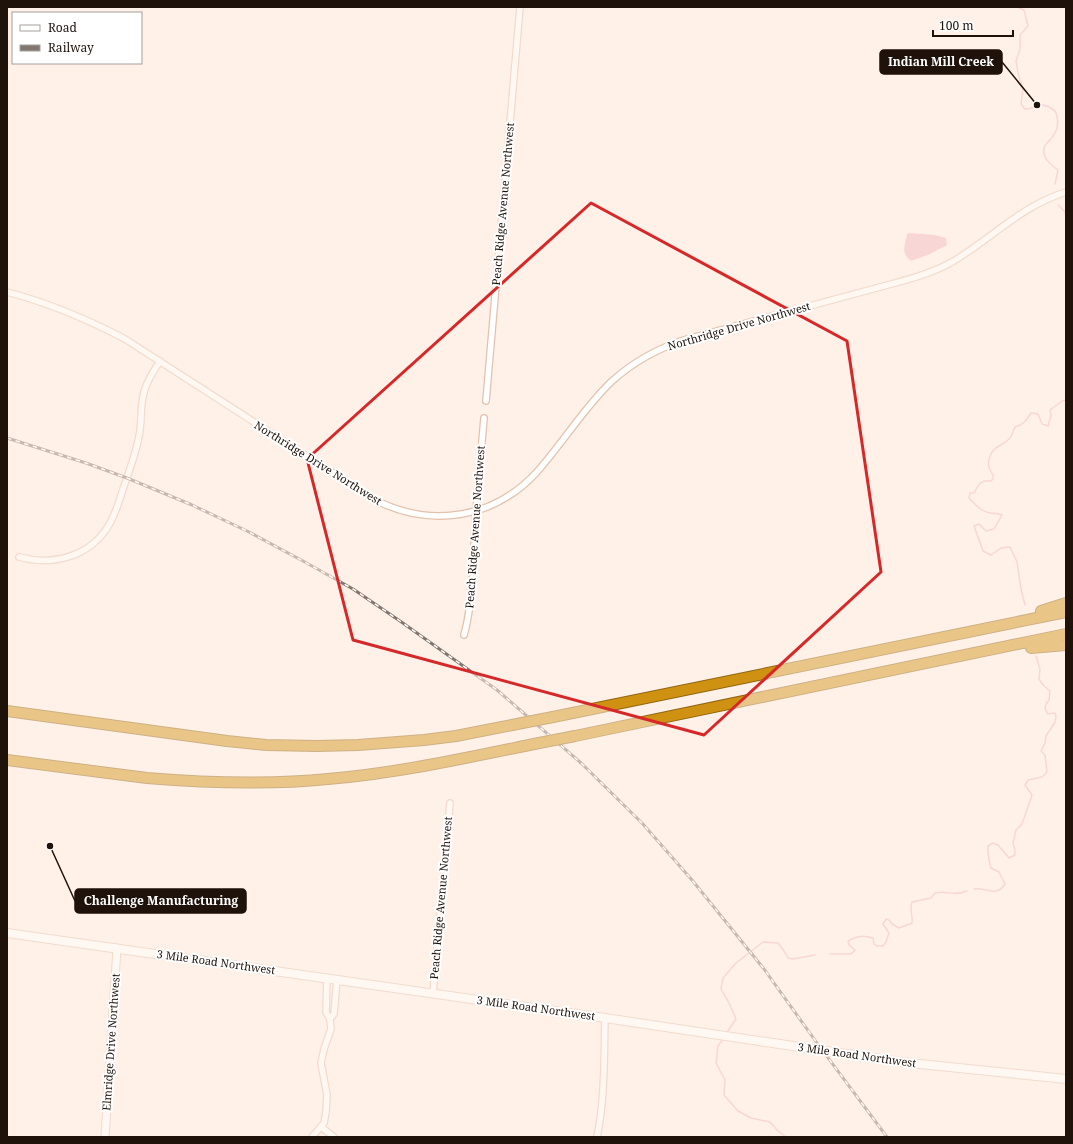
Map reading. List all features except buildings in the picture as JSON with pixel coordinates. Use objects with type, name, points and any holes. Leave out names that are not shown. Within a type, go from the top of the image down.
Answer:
[{"type":"highway","points":[[978,630],[1066,603]]},
{"type":"highway","points":[[7,711],[266,745],[358,745],[424,740],[456,736],[553,717],[1066,612]]},
{"type":"highway","points":[[7,760],[168,780],[214,782],[291,782],[330,779],[408,769],[575,736],[1066,634]]},
{"type":"highway","points":[[949,659],[1042,646],[1066,645]]},
{"type":"main road","name":"3 Mile Road Northwest","points":[[7,933],[337,979],[924,1065],[1066,1079]]},
{"type":"street","name":"Peach Ridge Avenue Northwest","points":[[486,401],[520,7]]},
{"type":"street","name":"Northridge Drive Northwest","points":[[7,292],[42,302],[83,318],[125,339],[359,491],[386,505],[406,513],[430,516],[453,516],[476,511],[501,500],[525,483],[544,463],[603,391],[625,370],[652,353],[668,345],[687,339],[926,274],[960,258],[1028,209],[1045,200],[1066,192]]},
{"type":"street","points":[[19,557],[44,561],[57,560],[72,556],[91,546],[105,531],[116,509],[138,441],[145,388],[160,361]]},
{"type":"street","name":"Peach Ridge Avenue Northwest","points":[[464,635],[468,623],[484,418]]},
{"type":"street","name":"Peach Ridge Avenue Northwest","points":[[433,993],[450,803]]},
{"type":"street","name":"Elmridge Drive Northwest","points":[[105,1137],[117,948]]},
{"type":"street","points":[[312,1137],[321,1127],[325,1118],[327,1104],[322,1056],[331,1029],[330,1019],[326,1012],[327,978]]},
{"type":"street","points":[[330,1019],[334,1014],[337,979]]},
{"type":"street","points":[[597,1137],[600,1122],[603,1084],[605,1018]]},
{"type":"street","points":[[321,1127],[334,1137]]},
{"type":"highlighted area","points":[[591,203],[847,341],[881,572],[704,735],[353,640],[307,459]]},
{"type":"shaded area","points":[[907,234],[935,235],[946,238],[947,245],[930,254],[911,261],[904,252]]},
{"type":"waterway","points":[[1017,7],[1024,10],[1028,26],[1020,35],[1020,49],[1016,61],[1023,89],[1021,104],[1025,109],[1030,109],[1040,105],[1048,106],[1054,110],[1056,114],[1058,121],[1055,133],[1044,148],[1044,155],[1058,170],[1055,184]]},
{"type":"waterway","points":[[1058,205],[1066,213]]},
{"type":"waterway","points":[[1025,605],[1017,562],[1010,547],[1001,548],[991,555],[983,551],[974,526],[979,524],[986,531],[994,529],[1002,515],[984,511],[969,498],[970,493],[974,493],[980,483],[984,481],[991,481],[993,479],[993,475],[988,464],[991,454],[995,449],[1009,439],[1015,427],[1024,422],[1031,413],[1038,414],[1042,424],[1048,426],[1051,416],[1050,410],[1062,401],[1066,400]]},
{"type":"waterway","points":[[974,889],[994,891],[1002,888],[1005,884],[999,872],[991,868],[988,846],[993,843],[998,845],[1009,858],[1015,855],[1013,843],[1016,830],[1022,824],[1032,795],[1025,785],[1028,780],[1042,777],[1047,772],[1045,755],[1041,751],[1045,743],[1046,736],[1055,722],[1056,717],[1055,713],[1048,714],[1045,709],[1049,700],[1050,691],[1039,679],[1040,669],[1036,656]]},
{"type":"waterway","points":[[830,954],[851,954],[855,950],[849,945],[848,941],[860,936],[873,938],[874,944],[877,946],[883,946],[889,933],[883,924],[886,919],[899,928],[912,923],[912,902],[931,898],[935,893],[962,893],[967,891]]},
{"type":"waterway","points":[[727,1032],[736,1019],[721,989],[723,978],[736,963],[763,942],[778,943],[788,958],[793,959],[815,955]]},
{"type":"waterway","points":[[723,1039],[718,1046],[716,1063],[725,1080],[724,1095],[738,1111],[751,1118],[770,1122],[786,1137]]},
{"type":"railway","points":[[7,438],[86,463],[127,478],[192,505],[247,531],[353,589],[497,690],[581,763],[642,823],[692,880],[764,969],[887,1137]]},
{"type":"place","name":"Indian Mill Creek","points":[[1037,105]]},
{"type":"place","name":"Challenge Manufacturing","points":[[50,846]]}]
